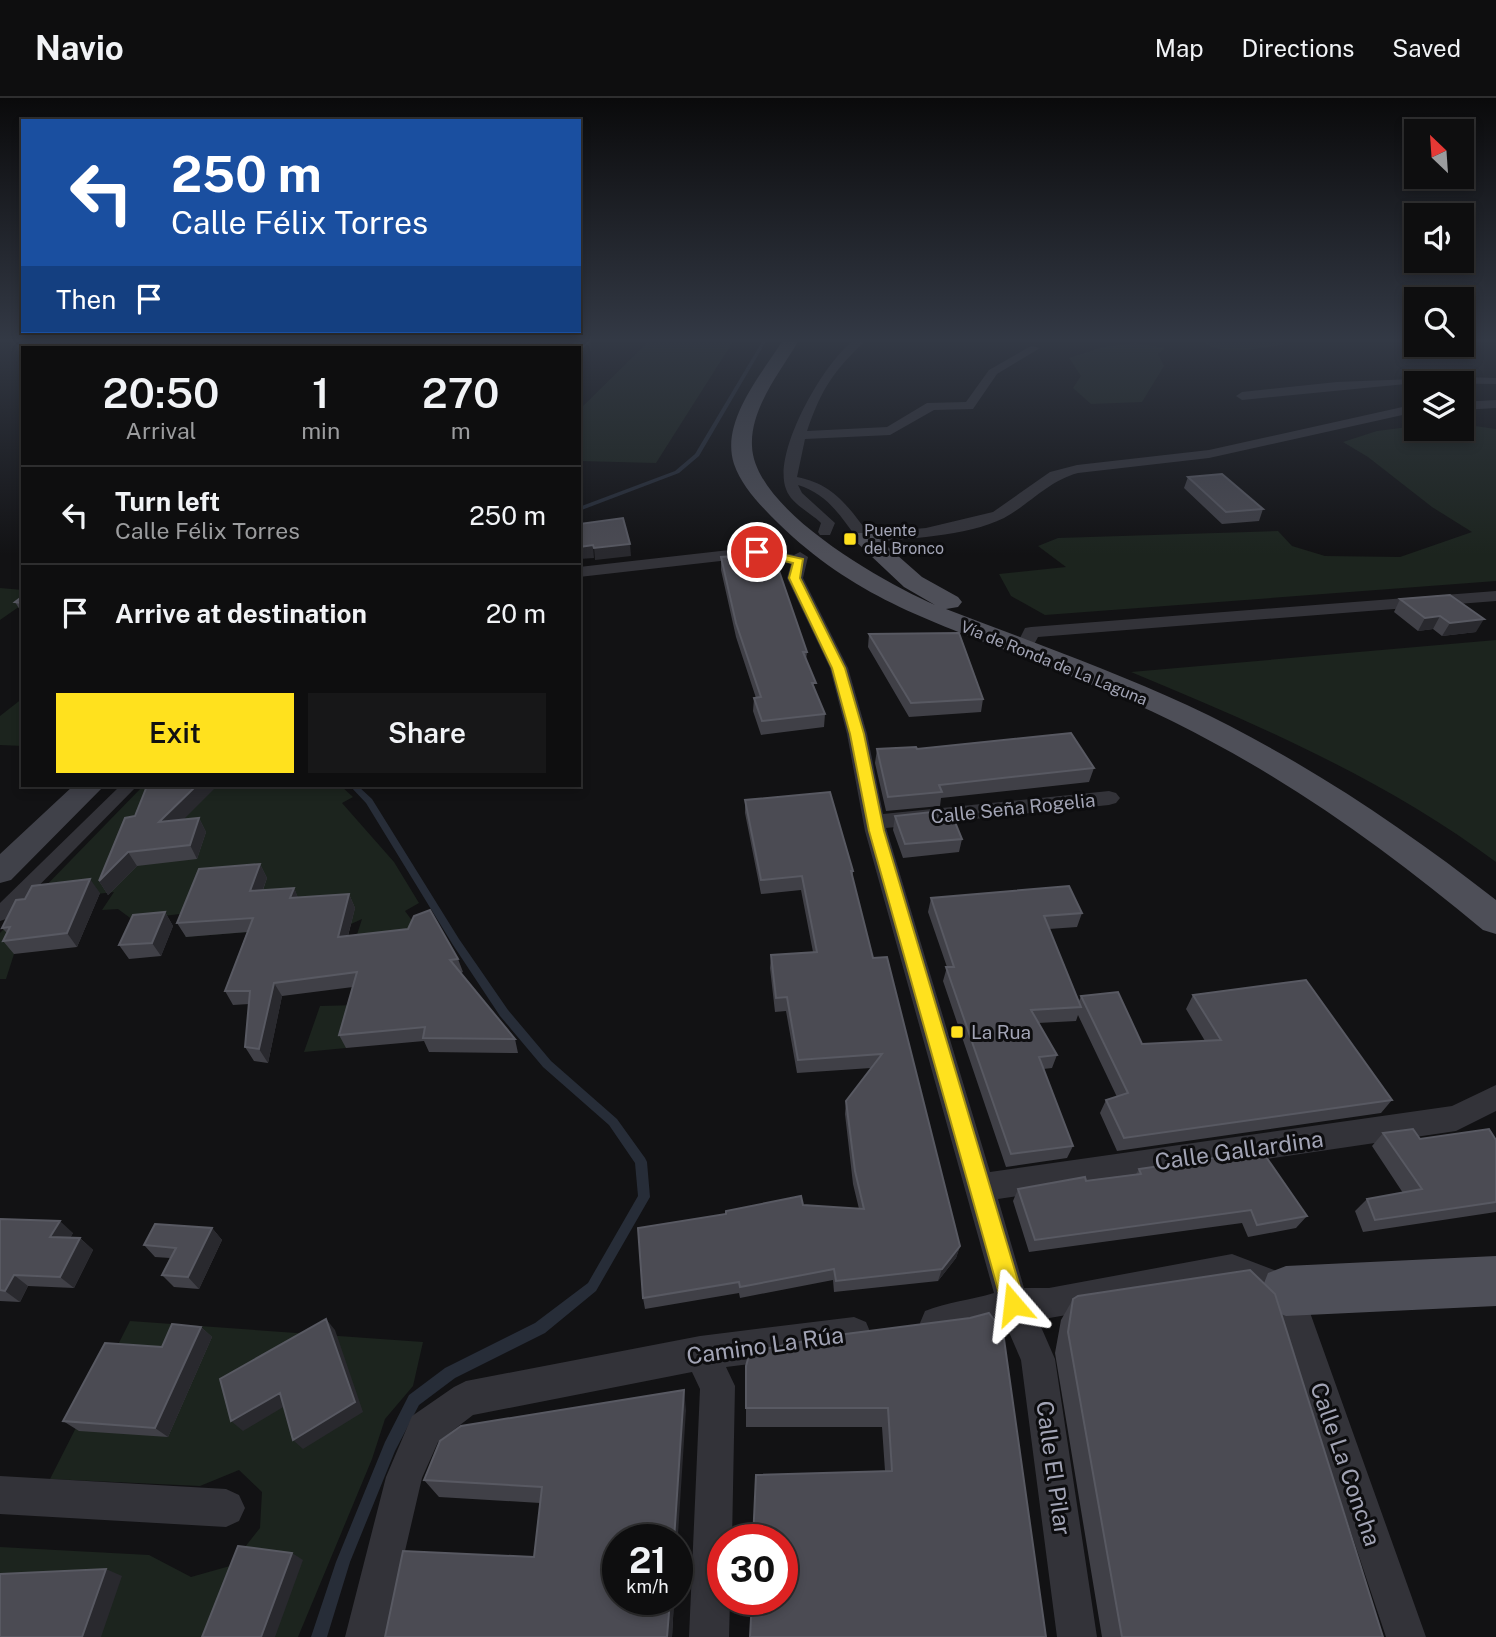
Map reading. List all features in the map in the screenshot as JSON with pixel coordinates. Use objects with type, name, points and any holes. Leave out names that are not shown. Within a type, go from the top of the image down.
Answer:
[{"type":"main road","name":"Vía de Ronda de La Laguna","points":[[751,412],[741,438],[743,460],[762,493],[809,543],[864,582],[943,620],[1024,648],[1132,691],[1189,718],[1298,777],[1368,822],[1496,920]]},
{"type":"main road","points":[[864,538],[914,582],[987,623],[1024,648]]},
{"type":"main road","points":[[0,872],[89,787]]},
{"type":"main road","points":[[1286,1291],[1496,1281]]},
{"type":"street","points":[[811,412],[800,435],[789,479],[793,491],[823,515],[828,523],[825,531]]},
{"type":"street","points":[[800,435],[890,431],[921,412]]},
{"type":"street","points":[[789,479],[814,483],[830,494],[864,538],[926,532],[998,514],[1055,475],[1077,469],[1209,454],[1398,412]]},
{"type":"street","points":[[581,572],[757,552],[799,559],[795,578],[839,668],[857,734],[874,822],[1013,1304]]},
{"type":"street","points":[[1024,648],[1031,632],[1496,596]]},
{"type":"street","points":[[0,914],[129,787]]},
{"type":"street","name":"Calle Seña Rogelia","points":[[874,822],[1109,798]]},
{"type":"street","name":"Calle Gallardina","points":[[978,1188],[1456,1118],[1496,1097]]},
{"type":"street","name":"Camino La Rúa","points":[[365,1637],[404,1477],[425,1429],[466,1398],[700,1353],[961,1320],[1013,1304],[1049,1304],[1232,1270],[1286,1291]]},
{"type":"street","name":"Calle La Concha","points":[[1286,1291],[1406,1637]]},
{"type":"street","name":"Calle El Pilar","points":[[1013,1304],[1038,1359],[1077,1637]]},
{"type":"street","points":[[700,1353],[718,1386],[709,1637]]},
{"type":"street","points":[[0,1495],[226,1508]]},
{"type":"shaded area","points":[[581,412],[688,412],[656,463],[581,461]]},
{"type":"shaded area","points":[[1474,426],[1496,429],[1496,581],[1045,615],[1011,596],[999,574],[1066,567],[1038,546],[1058,538],[1278,531],[1292,546],[1325,556],[1400,557],[1472,532],[1432,507],[1368,457],[1343,442],[1377,431],[1404,428],[1404,441],[1474,441]]},
{"type":"shaded area","points":[[0,588],[21,590],[21,605],[0,620]]},
{"type":"shaded area","points":[[1496,640],[1496,862],[1410,805],[1320,756],[1131,672]]},
{"type":"shaded area","points":[[21,700],[21,746],[0,745],[0,716]]},
{"type":"shaded area","points":[[142,787],[342,787],[353,797],[342,803],[394,862],[419,903],[405,911],[419,930],[352,950],[362,919],[351,924],[185,937],[195,912],[133,920],[118,909],[102,910],[114,892],[42,900],[14,954],[6,979],[0,979],[0,933]]},
{"type":"shaded area","points":[[358,1005],[346,1048],[304,1052],[320,1006]]},
{"type":"shaded area","points":[[130,1321],[423,1342],[413,1386],[385,1419],[372,1459],[298,1637],[0,1637],[0,1547],[149,1555],[191,1577],[230,1566],[260,1528],[262,1492],[239,1470],[200,1486],[50,1479]]},
{"type":"building","points":[[1222,474],[1263,509],[1226,512],[1188,477]]},
{"type":"building","points":[[623,518],[630,544],[581,547],[581,524]]},
{"type":"building","points":[[749,555],[753,564],[776,562],[807,652],[803,652],[816,683],[812,683],[825,714],[762,721],[754,698],[761,697],[736,623],[721,557]]},
{"type":"building","points":[[1450,595],[1484,619],[1450,623],[1440,616],[1425,618],[1400,599]]},
{"type":"building","points":[[959,633],[983,699],[911,703],[869,634]]},
{"type":"building","points":[[1071,733],[1094,768],[939,785],[942,792],[888,797],[877,749],[917,749]]},
{"type":"building","points":[[147,787],[195,787],[159,822],[199,818],[190,845],[128,852],[99,881],[125,818],[135,816]]},
{"type":"building","points":[[830,792],[853,871],[873,958],[887,957],[960,1246],[942,1269],[836,1281],[834,1269],[740,1287],[739,1282],[643,1298],[638,1228],[726,1214],[726,1211],[801,1196],[803,1205],[864,1209],[855,1171],[846,1101],[882,1054],[798,1060],[787,997],[776,998],[771,955],[817,952],[802,876],[761,880],[745,800]]},
{"type":"building","points":[[950,810],[962,839],[905,844],[895,816]]},
{"type":"building","points":[[260,864],[250,891],[294,888],[290,898],[349,894],[338,937],[408,929],[414,916],[430,910],[458,959],[450,960],[515,1039],[423,1038],[425,1027],[339,1035],[357,972],[274,983],[259,1049],[245,1047],[250,991],[225,991],[253,918],[177,923],[199,869]]},
{"type":"building","points":[[90,879],[67,933],[3,941],[10,927],[2,928],[16,900],[25,899],[32,886]]},
{"type":"building","points":[[1069,886],[1082,913],[1044,916],[1081,1007],[1031,1010],[1057,1055],[1039,1057],[1073,1146],[1011,1154],[946,967],[954,967],[931,898]]},
{"type":"building","points":[[165,912],[152,943],[119,945],[133,915]]},
{"type":"building","points":[[1306,980],[1392,1100],[1124,1138],[1106,1100],[1128,1093],[1081,996],[1118,992],[1142,1044],[1221,1040],[1193,995]]},
{"type":"building","points":[[1413,1129],[1420,1139],[1489,1129],[1496,1140],[1496,1202],[1375,1220],[1367,1199],[1422,1189],[1383,1133]]},
{"type":"building","points":[[1262,1151],[1307,1216],[1257,1225],[1251,1210],[1035,1240],[1018,1189],[1085,1177],[1086,1181],[1141,1174],[1139,1169]]},
{"type":"building","points":[[0,1219],[60,1221],[50,1237],[80,1238],[60,1277],[14,1275],[5,1291],[0,1290]]},
{"type":"building","points":[[155,1224],[212,1228],[188,1277],[162,1275],[176,1248],[144,1245]]},
{"type":"building","points":[[1250,1270],[1275,1294],[1383,1637],[1122,1637],[1068,1332],[1073,1299],[1078,1296]]},
{"type":"building","points":[[989,1313],[1003,1332],[1046,1637],[750,1637],[751,1615],[798,1615],[798,1524],[754,1524],[756,1475],[892,1471],[888,1408],[746,1408],[746,1366],[750,1352],[830,1336],[970,1318]]},
{"type":"building","points":[[326,1319],[355,1402],[293,1440],[280,1393],[231,1421],[220,1379]]},
{"type":"building","points":[[172,1324],[201,1327],[155,1428],[63,1421],[105,1343],[162,1347]]},
{"type":"building","points":[[684,1390],[675,1524],[602,1524],[602,1615],[669,1615],[667,1637],[385,1637],[403,1551],[534,1557],[542,1487],[424,1480],[440,1441],[461,1426]]},
{"type":"building","points":[[238,1546],[292,1553],[261,1637],[202,1637]]},
{"type":"building","points":[[106,1569],[82,1637],[0,1637],[0,1574]]},
{"type":"waterway","points":[[581,508],[677,472],[697,455],[723,412]]},
{"type":"waterway","points":[[319,1637],[343,1562],[390,1447],[414,1400],[450,1373],[540,1328],[592,1287],[644,1197],[641,1162],[613,1122],[547,1064],[504,1013],[456,942],[369,801],[355,787]]},
{"type":"place","name":"Puente del Bronco","points":[[850,539]]},
{"type":"place","name":"La Rua","points":[[957,1032]]},
{"type":"route","points":[[757,552],[799,561],[795,578],[839,668],[857,734],[876,831],[1013,1304]]}]
